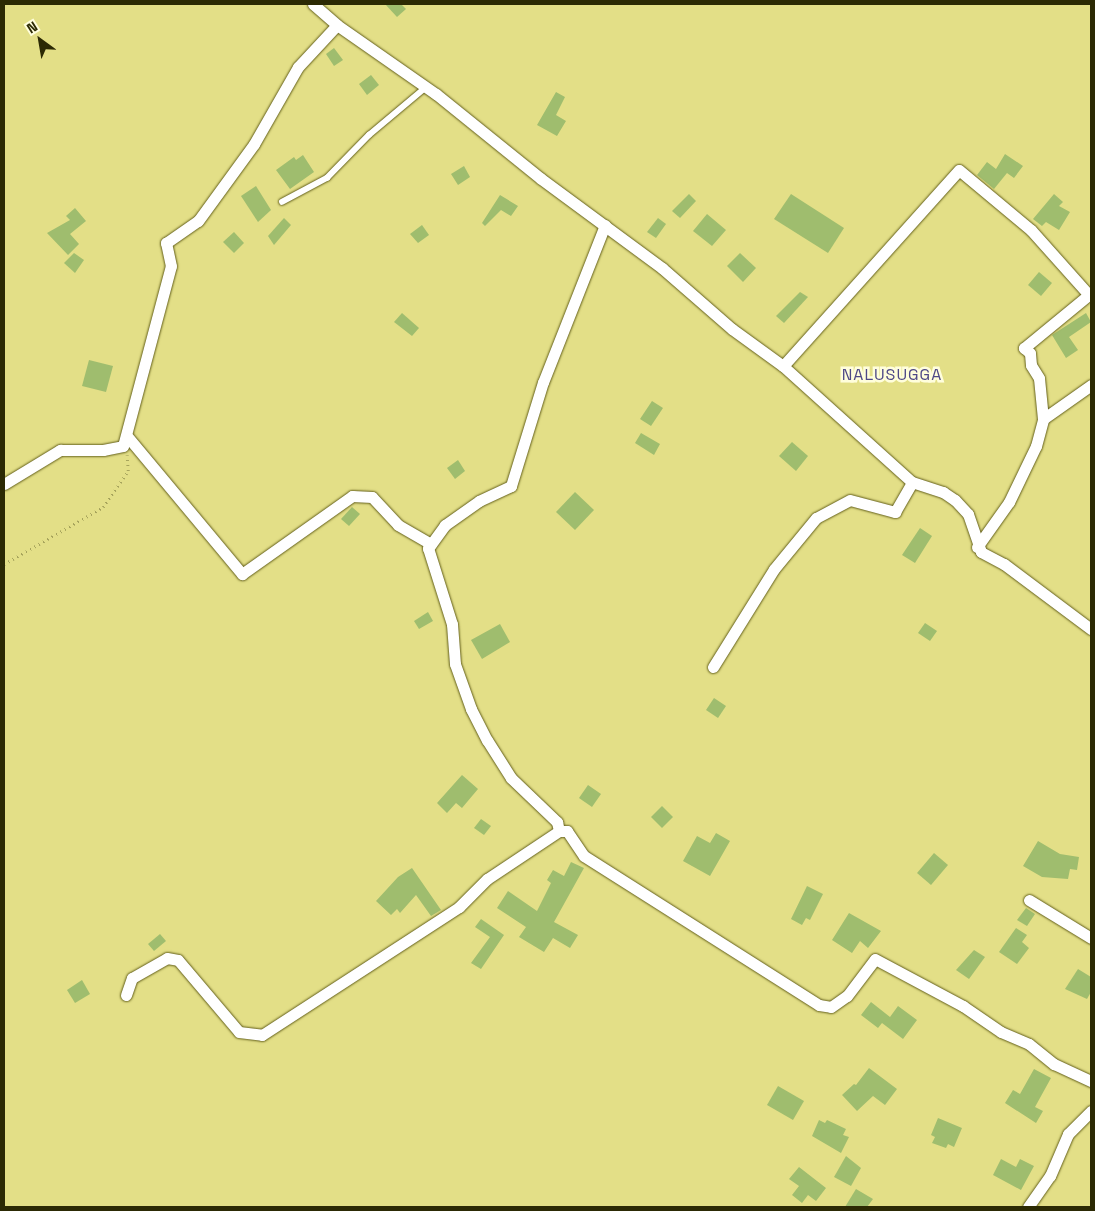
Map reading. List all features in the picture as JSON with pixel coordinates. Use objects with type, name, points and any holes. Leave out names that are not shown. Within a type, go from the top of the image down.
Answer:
[{"type":"street","points":[[313,4],[337,25],[388,58],[540,178],[662,268],[732,329],[783,366],[912,482],[943,492],[955,500],[968,514],[977,547],[1091,628]]},
{"type":"street","points":[[4,484],[60,450],[103,450],[123,446],[170,266],[166,243],[198,221],[254,144],[298,67],[337,25]]},
{"type":"street","points":[[783,366],[959,170],[1031,230],[1090,294],[1024,348],[1030,353],[1031,364],[1040,378],[1043,419],[1036,446],[1009,502],[977,547]]},
{"type":"street","points":[[559,831],[557,822],[511,778],[471,709],[455,664],[452,624],[428,548],[445,525],[479,501],[511,486],[543,382],[605,225]]},
{"type":"street","points":[[1043,419],[1091,385]]},
{"type":"street","points":[[127,436],[242,574],[352,496],[372,497],[398,524],[431,544]]},
{"type":"street","points":[[712,668],[770,576],[816,518],[850,500],[893,512],[912,482]]},
{"type":"street","points":[[126,995],[132,978],[167,958],[178,960],[239,1032],[262,1035],[459,907],[487,879],[559,831],[567,831],[584,856],[819,1005],[831,1007],[847,996],[875,959],[963,1006],[1001,1032],[1029,1044],[1054,1064],[1091,1081]]},
{"type":"street","points":[[1029,900],[1091,938]]},
{"type":"street","points":[[1028,1207],[1050,1176],[1068,1134],[1091,1111]]},
{"type":"lane","points":[[282,202],[327,178],[369,135],[425,88]]},
{"type":"path","points":[[4,564],[104,507],[128,471],[127,436]]},
{"type":"building","points":[[385,4],[401,4],[406,9],[397,17]]},
{"type":"building","points":[[334,48],[343,60],[334,66],[326,54]]},
{"type":"building","points":[[371,75],[379,85],[367,95],[359,84]]},
{"type":"building","points":[[556,92],[565,97],[556,115],[566,121],[557,136],[537,125]]},
{"type":"building","points":[[1005,154],[1023,166],[1014,178],[1007,173],[994,189],[977,175],[987,162],[996,169]]},
{"type":"building","points":[[303,155],[314,172],[290,189],[276,170],[294,157],[296,160]]},
{"type":"building","points":[[464,166],[470,177],[458,185],[451,174]]},
{"type":"building","points":[[256,186],[271,210],[258,222],[241,196]]},
{"type":"building","points":[[689,194],[696,201],[680,218],[672,211]]},
{"type":"building","points":[[791,194],[844,228],[828,253],[774,219]]},
{"type":"building","points":[[1054,194],[1063,202],[1059,206],[1070,212],[1059,230],[1046,222],[1042,226],[1033,219]]},
{"type":"building","points":[[500,195],[518,206],[511,216],[501,210],[485,226],[482,223]]},
{"type":"building","points":[[75,208],[86,221],[70,234],[79,244],[68,255],[47,233],[70,220],[66,216]]},
{"type":"building","points":[[707,214],[726,230],[712,246],[693,231]]},
{"type":"building","points":[[284,218],[291,225],[274,245],[268,236]]},
{"type":"building","points":[[658,218],[666,224],[656,238],[647,232]]},
{"type":"building","points":[[422,225],[429,235],[418,243],[410,234]]},
{"type":"building","points":[[234,232],[244,243],[234,253],[223,242]]},
{"type":"building","points":[[74,253],[84,260],[75,273],[64,263]]},
{"type":"building","points":[[740,253],[756,268],[743,282],[727,266]]},
{"type":"building","points":[[1039,272],[1052,283],[1041,296],[1028,285]]},
{"type":"building","points":[[800,292],[808,297],[784,323],[776,316]]},
{"type":"building","points":[[402,313],[419,328],[412,336],[394,322]]},
{"type":"building","points":[[1086,313],[1091,322],[1069,337],[1078,350],[1066,358],[1052,335]]},
{"type":"building","points":[[89,360],[113,366],[106,392],[82,386]]},
{"type":"building","points":[[652,401],[663,408],[651,426],[640,419]]},
{"type":"building","points":[[641,433],[660,444],[654,455],[635,443]]},
{"type":"building","points":[[792,442],[808,456],[796,471],[779,456]]},
{"type":"building","points":[[458,460],[465,471],[455,479],[447,468]]},
{"type":"building","points":[[575,492],[594,510],[575,530],[556,512]]},
{"type":"building","points":[[352,507],[360,514],[349,526],[341,519]]},
{"type":"building","points":[[920,528],[932,536],[915,563],[902,555]]},
{"type":"building","points":[[428,612],[433,621],[419,629],[414,621]]},
{"type":"building","points":[[925,623],[937,631],[930,641],[918,633]]},
{"type":"building","points":[[500,624],[510,642],[482,659],[471,640]]},
{"type":"building","points":[[714,698],[726,706],[718,718],[706,710]]},
{"type":"building","points":[[462,775],[478,789],[462,808],[456,803],[447,813],[437,803]]},
{"type":"building","points":[[588,785],[601,794],[592,807],[579,798]]},
{"type":"building","points":[[662,806],[673,817],[662,828],[651,817]]},
{"type":"building","points":[[481,819],[491,826],[484,835],[474,828]]},
{"type":"building","points":[[716,833],[730,841],[710,876],[683,861],[697,836],[710,843]]},
{"type":"building","points":[[1038,841],[1060,854],[1079,857],[1077,870],[1070,869],[1068,879],[1042,877],[1023,866]]},
{"type":"building","points":[[934,853],[948,865],[931,885],[917,873]]},
{"type":"building","points":[[571,862],[584,868],[554,922],[578,935],[570,948],[553,938],[544,952],[519,937],[526,927],[497,908],[508,891],[537,911],[551,883],[547,880],[553,870],[564,876]]},
{"type":"building","points":[[412,868],[441,910],[431,916],[416,895],[400,913],[397,909],[391,915],[376,901],[398,877]]},
{"type":"building","points":[[807,886],[823,894],[810,920],[806,918],[802,925],[791,919]]},
{"type":"building","points":[[1026,908],[1035,914],[1027,926],[1017,920]]},
{"type":"building","points":[[849,913],[881,931],[868,948],[860,941],[852,953],[832,940]]},
{"type":"building","points":[[481,919],[504,935],[481,969],[471,963],[490,937],[475,927]]},
{"type":"building","points":[[1016,928],[1027,935],[1022,942],[1029,948],[1017,964],[999,952]]},
{"type":"building","points":[[160,934],[166,941],[154,951],[148,944]]},
{"type":"building","points":[[974,950],[985,957],[969,979],[956,970]]},
{"type":"building","points":[[1078,969],[1091,977],[1091,992],[1087,999],[1065,989]]},
{"type":"building","points":[[82,980],[90,994],[75,1003],[67,990]]},
{"type":"building","points":[[871,1002],[890,1017],[898,1006],[917,1020],[903,1039],[882,1023],[878,1028],[861,1015]]},
{"type":"building","points":[[869,1068],[897,1089],[885,1105],[873,1096],[857,1111],[842,1095],[854,1084],[856,1085]]},
{"type":"building","points":[[1034,1069],[1051,1078],[1035,1107],[1043,1111],[1036,1123],[1005,1103],[1013,1090],[1020,1094]]},
{"type":"building","points":[[778,1086],[804,1101],[793,1120],[767,1105]]},
{"type":"building","points":[[938,1118],[962,1128],[954,1147],[948,1144],[946,1148],[932,1143],[935,1137],[931,1135]]},
{"type":"building","points":[[819,1120],[825,1123],[827,1120],[846,1129],[843,1135],[849,1137],[841,1153],[812,1136]]},
{"type":"building","points":[[846,1156],[861,1168],[851,1186],[834,1177]]},
{"type":"building","points":[[1001,1159],[1016,1167],[1020,1159],[1034,1166],[1021,1190],[993,1175]]},
{"type":"building","points":[[799,1167],[826,1188],[816,1201],[808,1195],[802,1203],[792,1195],[799,1186],[789,1179]]},
{"type":"building","points":[[856,1189],[873,1199],[867,1207],[845,1207]]},
{"type":"district","name":"NALUSUGGA","points":[[892,375]]}]
